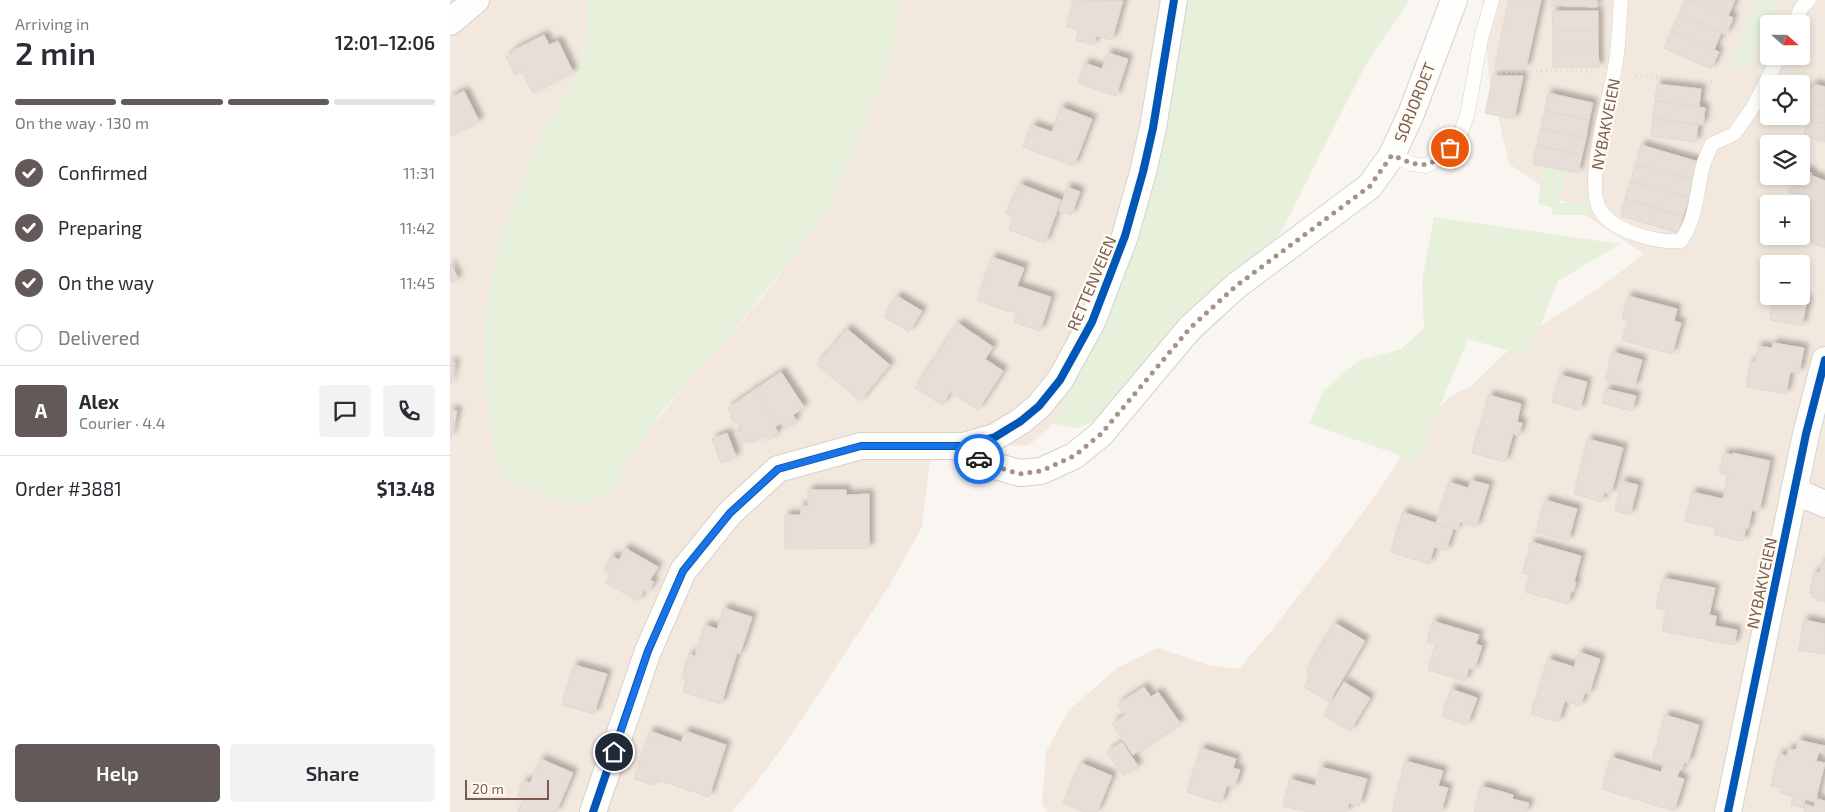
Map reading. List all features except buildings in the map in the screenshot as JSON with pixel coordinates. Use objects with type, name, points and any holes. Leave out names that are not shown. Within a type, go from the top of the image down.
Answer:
[{"type":"street","points":[[450,22],[476,0]]},
{"type":"street","name":"RETTENVEIEN","points":[[593,812],[648,651],[683,571],[730,513],[778,469],[861,446],[963,446],[995,437],[1021,421],[1039,406],[1060,380],[1092,322],[1125,236],[1144,172],[1174,0]]},
{"type":"street","name":"SØRJORDET","points":[[963,446],[984,463],[1020,474],[1041,471],[1074,456],[1101,434],[1190,328],[1236,286],[1370,186],[1392,155],[1411,114],[1454,0]]},
{"type":"street","name":"NYBAKVEIEN","points":[[1728,812],[1806,434],[1825,360]]},
{"type":"street","points":[[1794,491],[1825,504]]},
{"type":"lane","points":[[1392,155],[1412,164],[1426,166],[1442,156],[1458,140],[1467,116],[1481,39],[1492,0]]},
{"type":"lane","name":"NYBAKVEIEN","points":[[1621,0],[1614,72],[1594,175],[1598,207],[1606,219],[1624,229],[1646,237],[1671,242],[1681,241],[1689,229],[1696,206],[1704,165],[1712,144],[1734,134],[1754,106],[1774,65]]},
{"type":"lane","points":[[1798,15],[1809,0]]},
{"type":"path","points":[[1503,72],[1572,70]]},
{"type":"path","points":[[1635,76],[1715,82]]},
{"type":"shaded area","points":[[450,0],[587,0],[587,37],[578,69],[570,89],[541,136],[486,367],[486,399],[641,441],[699,366],[721,347],[757,304],[816,228],[833,199],[886,71],[894,43],[899,0],[1163,0],[1141,178],[1074,382],[1051,426],[1029,445],[979,446],[939,444],[929,466],[922,527],[889,586],[798,725],[766,770],[732,812],[450,812]]},
{"type":"shaded area","points":[[1483,0],[1825,0],[1825,812],[1047,812],[1042,804],[1046,752],[1068,711],[1117,668],[1157,648],[1209,665],[1239,669],[1276,625],[1356,522],[1388,477],[1415,434],[1448,398],[1472,385],[1518,341],[1599,288],[1644,254],[1509,164],[1489,78]]},
{"type":"green space","points":[[587,0],[899,0],[894,43],[886,71],[833,199],[816,228],[721,347],[699,366],[661,413],[641,441],[610,492],[587,504],[556,501],[506,480],[495,452],[486,399],[483,329],[487,299],[503,229],[541,136],[570,89],[578,69],[587,37]]},
{"type":"green space","points":[[1163,0],[1410,0],[1366,64],[1285,225],[1224,317],[1115,413],[1077,428],[1052,423],[1074,382],[1126,235]]},
{"type":"green space","points":[[1757,0],[1778,0],[1772,15],[1760,15],[1760,44],[1750,68],[1731,67],[1732,59]]},
{"type":"green space","points":[[1545,169],[1565,173],[1560,203],[1590,203],[1592,215],[1553,215],[1551,207],[1538,204],[1541,177]]},
{"type":"green space","points":[[1434,217],[1620,244],[1558,281],[1528,356],[1468,339],[1417,461],[1310,424],[1322,392],[1358,361],[1401,349],[1424,328],[1422,281]]},
{"type":"cycle path","points":[[593,812],[648,651],[683,571],[730,513],[778,469],[861,446],[963,446],[995,437],[1021,421],[1039,406],[1060,380],[1092,322],[1125,236],[1153,128],[1174,0]]},
{"type":"cycle path","points":[[1728,812],[1806,434],[1825,360]]},
{"type":"way so far","points":[[979,459],[984,463],[1020,474],[1041,471],[1074,456],[1101,434],[1190,328],[1236,286],[1370,186],[1392,155],[1412,164],[1426,166],[1442,156],[1450,148]]},
{"type":"route","points":[[614,752],[648,651],[683,571],[730,513],[778,469],[861,446],[963,446],[979,459]]}]
